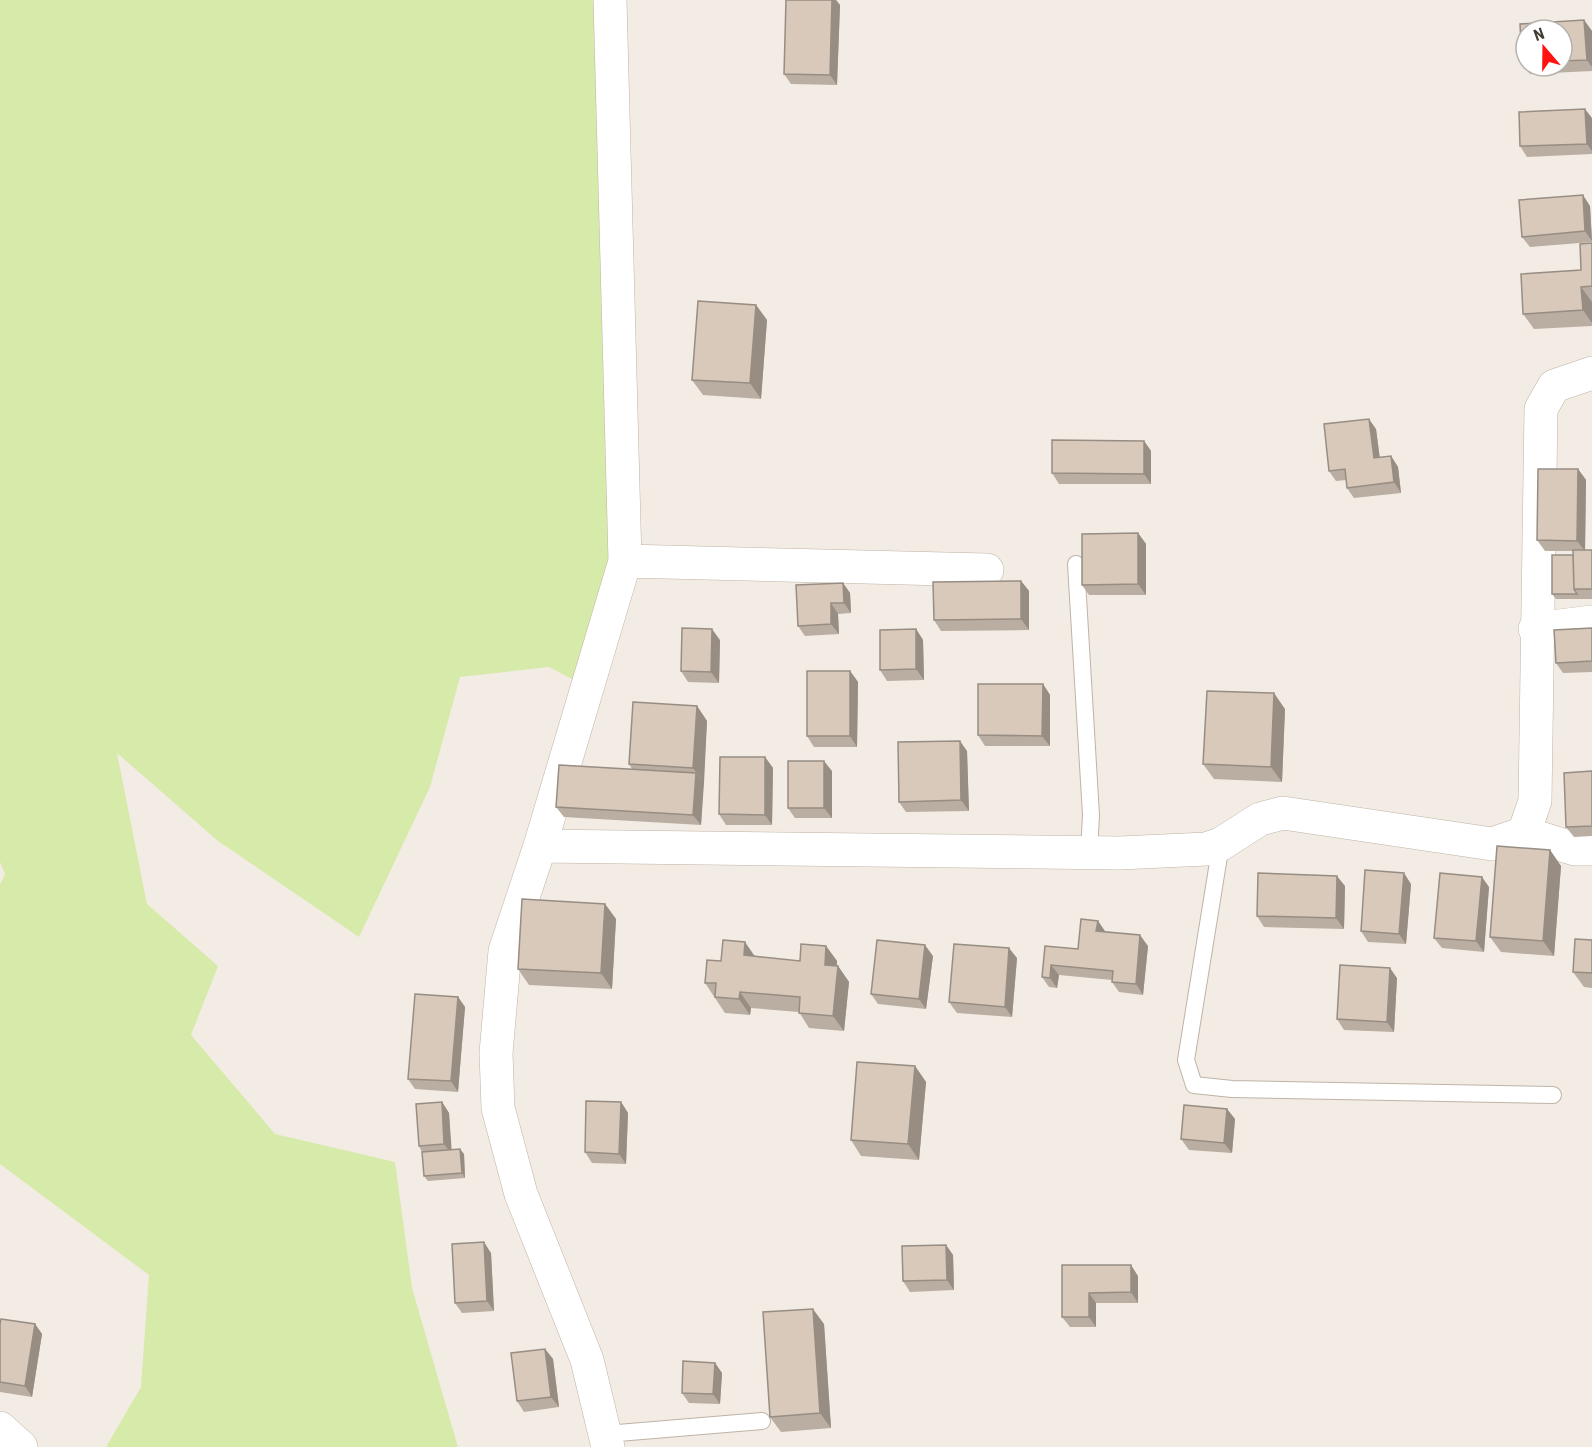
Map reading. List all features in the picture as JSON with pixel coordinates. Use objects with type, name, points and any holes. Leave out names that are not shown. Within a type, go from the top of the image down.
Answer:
[{"type":"street","points":[[607,1440],[587,1360],[521,1194],[498,1108],[496,1053],[505,951],[540,846],[625,561],[610,0]]},
{"type":"street","points":[[1524,833],[1535,801],[1535,629],[1540,409],[1554,386],[1592,373]]},
{"type":"street","points":[[625,561],[987,570]]},
{"type":"street","points":[[1535,629],[1592,622]]},
{"type":"street","points":[[540,846],[1089,852],[1206,849],[1221,844],[1260,819],[1283,813],[1492,844],[1524,833],[1575,849],[1592,849]]},
{"type":"street","points":[[0,1428],[21,1447]]},
{"type":"lane","points":[[1076,564],[1091,814],[1089,852]]},
{"type":"lane","points":[[1221,844],[1186,1060],[1194,1085],[1232,1089],[1553,1095]]},
{"type":"lane","points":[[607,1440],[762,1421]]},
{"type":"green space","points":[[0,0],[610,0],[625,561],[587,687],[549,667],[460,677],[430,787],[359,937],[218,841],[117,753],[147,904],[218,966],[191,1035],[275,1134],[395,1162],[412,1288],[458,1447],[106,1447],[141,1387],[149,1275],[0,1164],[0,885],[5,874],[0,862]]},
{"type":"building","points":[[786,0],[832,0],[830,75],[784,74]]},
{"type":"building","points":[[1584,20],[1587,60],[1574,61],[1574,21]]},
{"type":"building","points":[[1585,109],[1587,144],[1520,146],[1519,112]]},
{"type":"building","points":[[1583,195],[1585,231],[1522,237],[1519,200]]},
{"type":"building","points":[[1592,243],[1592,286],[1581,287],[1583,310],[1523,314],[1521,274],[1581,270],[1580,244]]},
{"type":"building","points":[[698,301],[756,305],[750,383],[692,380]]},
{"type":"building","points":[[1369,419],[1374,458],[1391,456],[1394,482],[1347,488],[1345,469],[1329,471],[1324,424]]},
{"type":"building","points":[[1052,440],[1144,441],[1144,474],[1052,473]]},
{"type":"building","points":[[1538,469],[1578,469],[1577,541],[1537,540]]},
{"type":"building","points":[[1138,533],[1138,584],[1082,585],[1082,534]]},
{"type":"building","points":[[1573,550],[1592,550],[1592,589],[1574,589]]},
{"type":"building","points":[[1552,555],[1573,555],[1574,589],[1577,594],[1552,594]]},
{"type":"building","points":[[1021,581],[1021,619],[934,620],[933,582]]},
{"type":"building","points":[[843,583],[844,603],[831,603],[831,624],[798,626],[796,585]]},
{"type":"building","points":[[682,628],[712,629],[711,672],[681,671]]},
{"type":"building","points":[[1592,628],[1592,661],[1556,663],[1554,630]]},
{"type":"building","points":[[916,629],[916,669],[880,670],[880,630]]},
{"type":"building","points":[[807,671],[850,671],[850,736],[807,736]]},
{"type":"building","points":[[978,684],[1043,684],[1042,736],[978,735]]},
{"type":"building","points":[[1207,691],[1274,693],[1271,767],[1203,764]]},
{"type":"building","points":[[633,702],[697,706],[693,768],[629,764]]},
{"type":"building","points":[[960,741],[961,800],[899,802],[898,742]]},
{"type":"building","points":[[720,757],[765,757],[765,815],[719,814]]},
{"type":"building","points":[[788,761],[824,761],[824,808],[788,808]]},
{"type":"building","points":[[559,765],[696,773],[693,815],[556,807]]},
{"type":"building","points":[[1592,771],[1592,826],[1566,827],[1564,773]]},
{"type":"building","points":[[1497,846],[1550,850],[1543,941],[1490,937]]},
{"type":"building","points":[[1365,870],[1404,873],[1399,934],[1361,931]]},
{"type":"building","points":[[1258,873],[1337,876],[1336,918],[1257,916]]},
{"type":"building","points":[[1440,873],[1482,877],[1476,941],[1434,938]]},
{"type":"building","points":[[522,899],[605,904],[601,973],[518,969]]},
{"type":"building","points":[[1081,919],[1098,921],[1096,931],[1140,935],[1136,984],[1112,982],[1113,971],[1051,965],[1050,978],[1042,977],[1045,946],[1078,949]]},
{"type":"building","points":[[1575,939],[1592,940],[1592,973],[1573,972]]},
{"type":"building","points":[[723,940],[745,942],[744,955],[800,961],[801,944],[826,946],[825,965],[838,966],[833,1016],[799,1013],[800,997],[740,992],[739,999],[715,997],[716,983],[705,983],[707,960],[721,961]]},
{"type":"building","points":[[877,940],[925,945],[919,999],[871,994]]},
{"type":"building","points":[[954,944],[1009,948],[1005,1007],[949,1002]]},
{"type":"building","points":[[1340,965],[1390,968],[1387,1022],[1337,1019]]},
{"type":"building","points":[[415,994],[458,997],[451,1081],[408,1079]]},
{"type":"building","points":[[857,1062],[915,1066],[908,1144],[851,1140]]},
{"type":"building","points":[[586,1101],[621,1102],[619,1154],[585,1152]]},
{"type":"building","points":[[442,1102],[444,1144],[419,1146],[416,1104]]},
{"type":"building","points":[[1184,1105],[1227,1109],[1224,1143],[1181,1139]]},
{"type":"building","points":[[460,1149],[462,1173],[424,1176],[422,1152]]},
{"type":"building","points":[[484,1242],[487,1301],[455,1303],[452,1244]]},
{"type":"building","points":[[946,1245],[947,1280],[903,1281],[902,1246]]},
{"type":"building","points":[[1062,1265],[1131,1265],[1131,1292],[1089,1293],[1089,1317],[1062,1317]]},
{"type":"building","points":[[813,1309],[820,1413],[770,1417],[763,1312]]},
{"type":"building","points":[[1,1319],[35,1324],[25,1386],[0,1382]]},
{"type":"building","points":[[545,1349],[551,1397],[517,1401],[511,1353]]},
{"type":"building","points":[[683,1361],[715,1363],[713,1394],[682,1393]]}]
